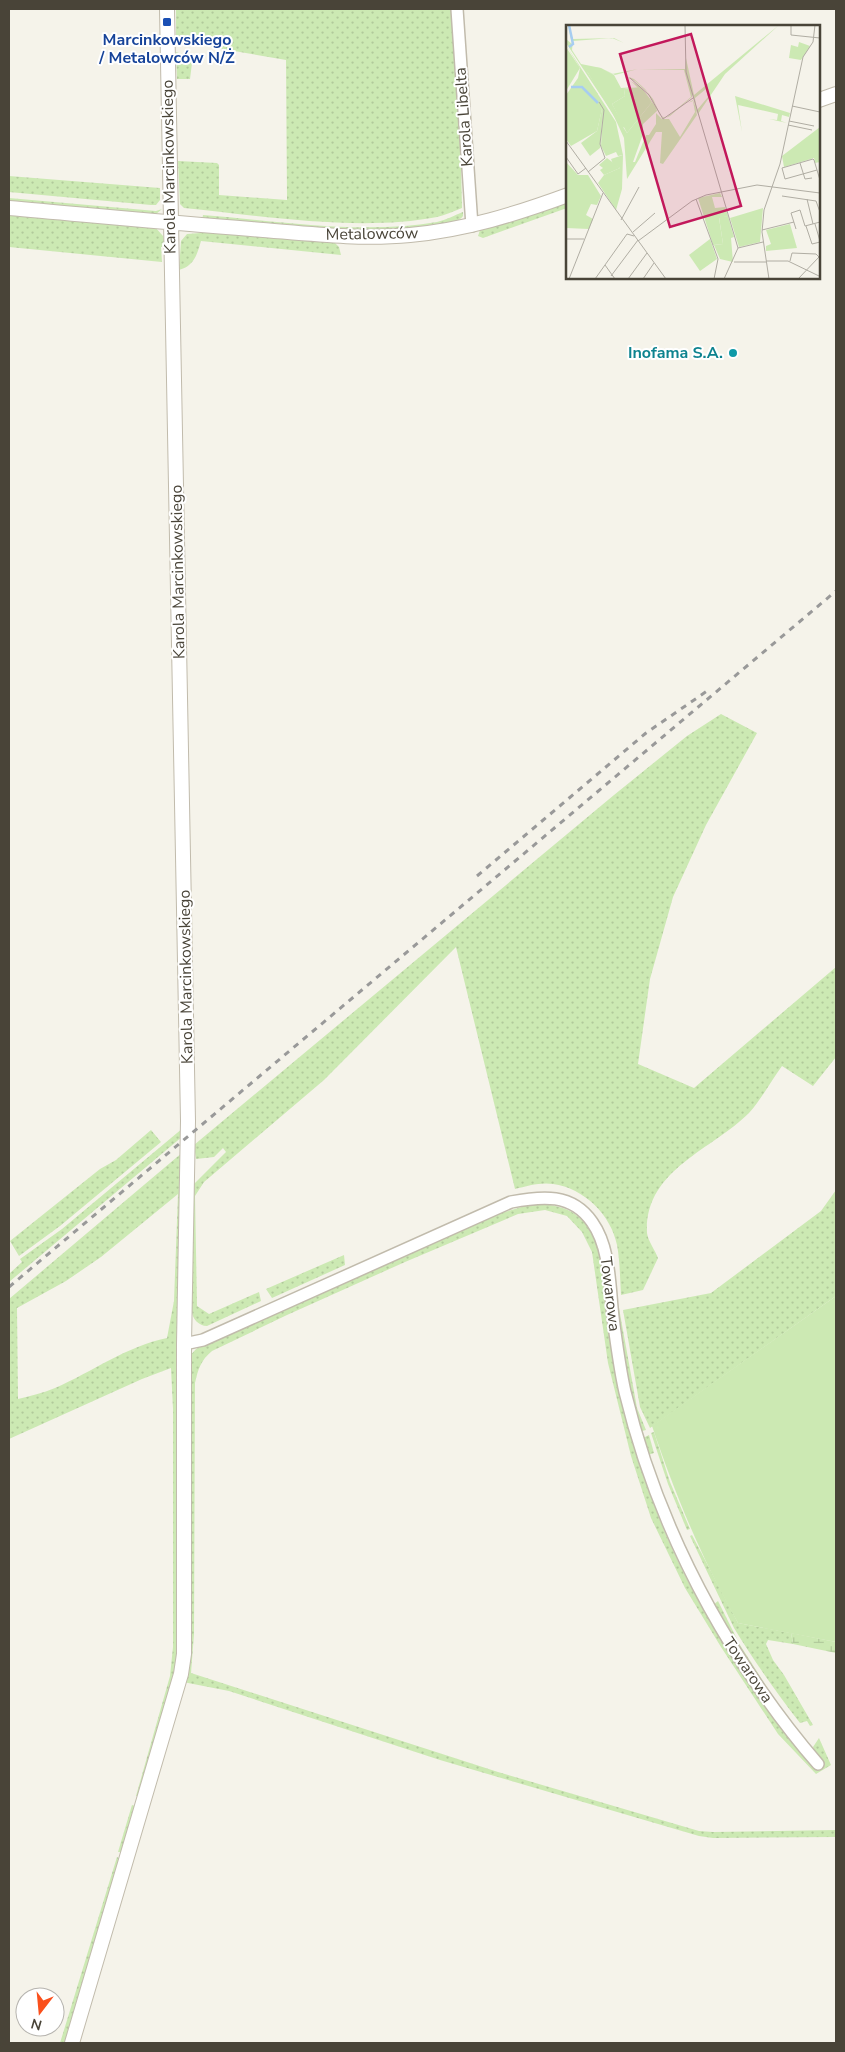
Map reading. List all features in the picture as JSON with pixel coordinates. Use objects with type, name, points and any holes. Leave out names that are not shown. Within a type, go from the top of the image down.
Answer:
[{"type":"street","name":"Karola Marcinkowskiego","points":[[72,2043],[181,1674],[184,1633],[184,1344],[188,1136],[167,9]]},
{"type":"street","name":"Karola Libelta","points":[[457,9],[472,226]]},
{"type":"street","points":[[820,100],[836,94]]},
{"type":"street","name":"Metalowców","points":[[9,208],[348,237],[410,235],[472,226],[519,213],[566,196]]},
{"type":"street","name":"Towarowa","points":[[184,1344],[203,1340],[511,1202],[536,1197],[549,1197],[567,1201],[580,1209],[597,1230],[604,1250],[625,1390],[642,1453],[671,1532],[701,1593],[726,1637],[778,1715],[818,1764]]},
{"type":"green space","points":[[176,9],[451,9],[460,123],[462,208],[437,217],[407,221],[344,223],[184,208],[180,204],[178,161],[217,163],[219,165],[219,195],[287,200],[286,60],[176,41]]},
{"type":"green space","points":[[176,52],[191,57],[190,79],[177,79]]},
{"type":"green space","points":[[9,176],[160,188],[160,200],[156,205],[151,205],[9,192]]},
{"type":"green space","points":[[9,198],[156,211],[162,209],[155,215],[9,203]]},
{"type":"green space","points":[[566,201],[566,208],[483,238],[478,236],[480,230]]},
{"type":"green space","points":[[463,212],[463,216],[448,224],[420,229],[340,229],[202,220],[203,215],[320,226],[379,227],[437,222]]},
{"type":"green space","points":[[9,214],[155,227],[163,236],[165,247],[161,247],[162,262],[9,247]]},
{"type":"green space","points":[[203,230],[333,241],[339,247],[341,255],[201,241],[191,263],[179,270],[181,241],[187,234],[200,233]]},
{"type":"green space","points":[[721,714],[757,733],[706,825],[673,897],[650,979],[638,1064],[694,1088],[836,967],[836,1057],[813,1086],[782,1066],[749,1113],[683,1163],[668,1177],[656,1193],[649,1211],[647,1233],[658,1258],[643,1290],[621,1295],[619,1257],[614,1234],[602,1214],[585,1197],[575,1191],[553,1184],[539,1184],[515,1189],[456,947],[324,1080],[204,1182],[195,1196],[197,1306],[209,1314],[259,1292],[261,1301],[207,1326],[196,1322],[192,1311],[189,1311],[193,1185],[226,1152],[223,1148],[214,1157],[196,1159],[194,1145],[614,795],[687,736]]},
{"type":"green space","points":[[183,1128],[183,1136],[9,1282],[9,1274],[22,1262],[20,1259],[62,1229]]},
{"type":"green space","points":[[151,1130],[161,1142],[60,1226],[19,1256],[10,1241],[100,1169],[116,1160]]},
{"type":"green space","points":[[183,1152],[180,1654],[141,1797],[136,1796],[170,1676],[173,1647],[173,1409],[171,1368],[142,1379],[9,1439],[9,1299]],"holes":[[[178,1194],[174,1301],[167,1338],[124,1353],[55,1388],[18,1399],[17,1308],[66,1281],[101,1257]]]},
{"type":"green space","points":[[836,1190],[836,1296],[650,1428],[640,1407],[623,1310],[711,1293],[821,1211]]},
{"type":"green space","points":[[532,1204],[557,1206],[572,1212],[590,1230],[595,1239],[603,1269],[612,1349],[622,1400],[645,1478],[663,1528],[683,1573],[731,1655],[805,1758],[815,1768],[813,1747],[819,1738],[831,1765],[816,1774],[778,1734],[685,1588],[651,1518],[631,1456],[608,1363],[592,1252],[582,1232],[567,1216],[545,1210],[518,1214],[405,1262],[212,1351],[205,1358],[195,1383],[194,1634],[191,1673],[498,1772],[699,1831],[836,1830],[836,1837],[713,1838],[699,1836],[440,1760],[229,1691],[183,1682],[188,1358],[196,1349],[466,1228],[501,1213]]},
{"type":"green space","points":[[344,1255],[345,1265],[272,1298],[266,1289]]},
{"type":"green space","points":[[836,1296],[836,1642],[738,1623],[712,1574],[690,1526],[652,1426]]},
{"type":"green space","points":[[619,1308],[637,1408],[646,1430],[642,1431],[633,1402],[627,1372],[617,1311]]},
{"type":"green space","points":[[654,1432],[670,1482],[690,1529],[687,1530],[668,1484],[651,1433]]},
{"type":"green space","points":[[649,1435],[654,1453],[648,1455],[643,1438]]},
{"type":"green space","points":[[692,1535],[738,1623],[791,1633],[793,1644],[768,1640],[766,1644],[773,1660],[784,1675],[813,1725],[810,1726],[807,1721],[800,1723],[734,1628],[690,1536]]},
{"type":"green space","points":[[718,1601],[740,1645],[770,1692],[768,1693],[713,1605]]},
{"type":"green space","points":[[791,1633],[836,1642],[836,1653],[793,1644]]},
{"type":"green space","points":[[132,1805],[138,1807],[122,1852],[118,1852]]},
{"type":"green space","points":[[117,1857],[122,1860],[68,2043],[60,2043],[62,2037],[65,2037],[65,2027]]},
{"type":"railway","points":[[9,1287],[836,591]]},
{"type":"railway","points":[[477,876],[646,733],[710,689]]},
{"type":"place","name":"Marcinkowskiego / Metalowców N/Ż","points":[[167,22]]},
{"type":"place","name":"Inofama S.A.","points":[[733,353]]}]
